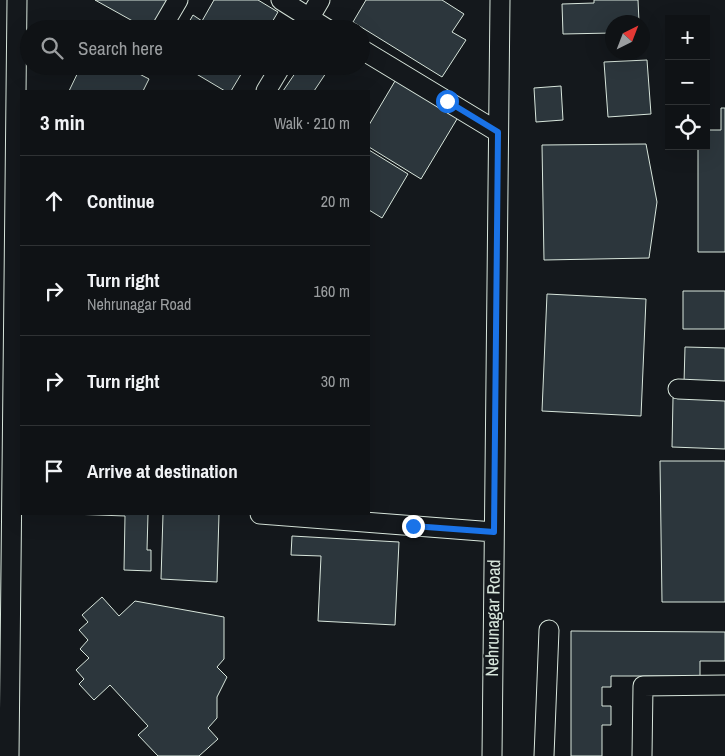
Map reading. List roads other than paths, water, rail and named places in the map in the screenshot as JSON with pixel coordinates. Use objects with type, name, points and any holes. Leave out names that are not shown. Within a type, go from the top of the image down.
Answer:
[{"type":"street","points":[[9,756],[6,442],[17,338],[18,267],[8,178],[17,0]]},
{"type":"street","points":[[166,20],[178,0]]},
{"type":"street","points":[[281,0],[303,20]]},
{"type":"street","points":[[308,20],[320,0]]},
{"type":"street","name":"Nehrunagar Road","points":[[492,756],[500,0]]},
{"type":"street","points":[[370,54],[498,132]]},
{"type":"street","points":[[267,90],[276,75]]},
{"type":"street","points":[[678,389],[725,391]]},
{"type":"street","points":[[273,515],[494,532]]},
{"type":"street","points":[[544,756],[549,630]]},
{"type":"street","points":[[642,756],[643,686],[725,686]]}]
